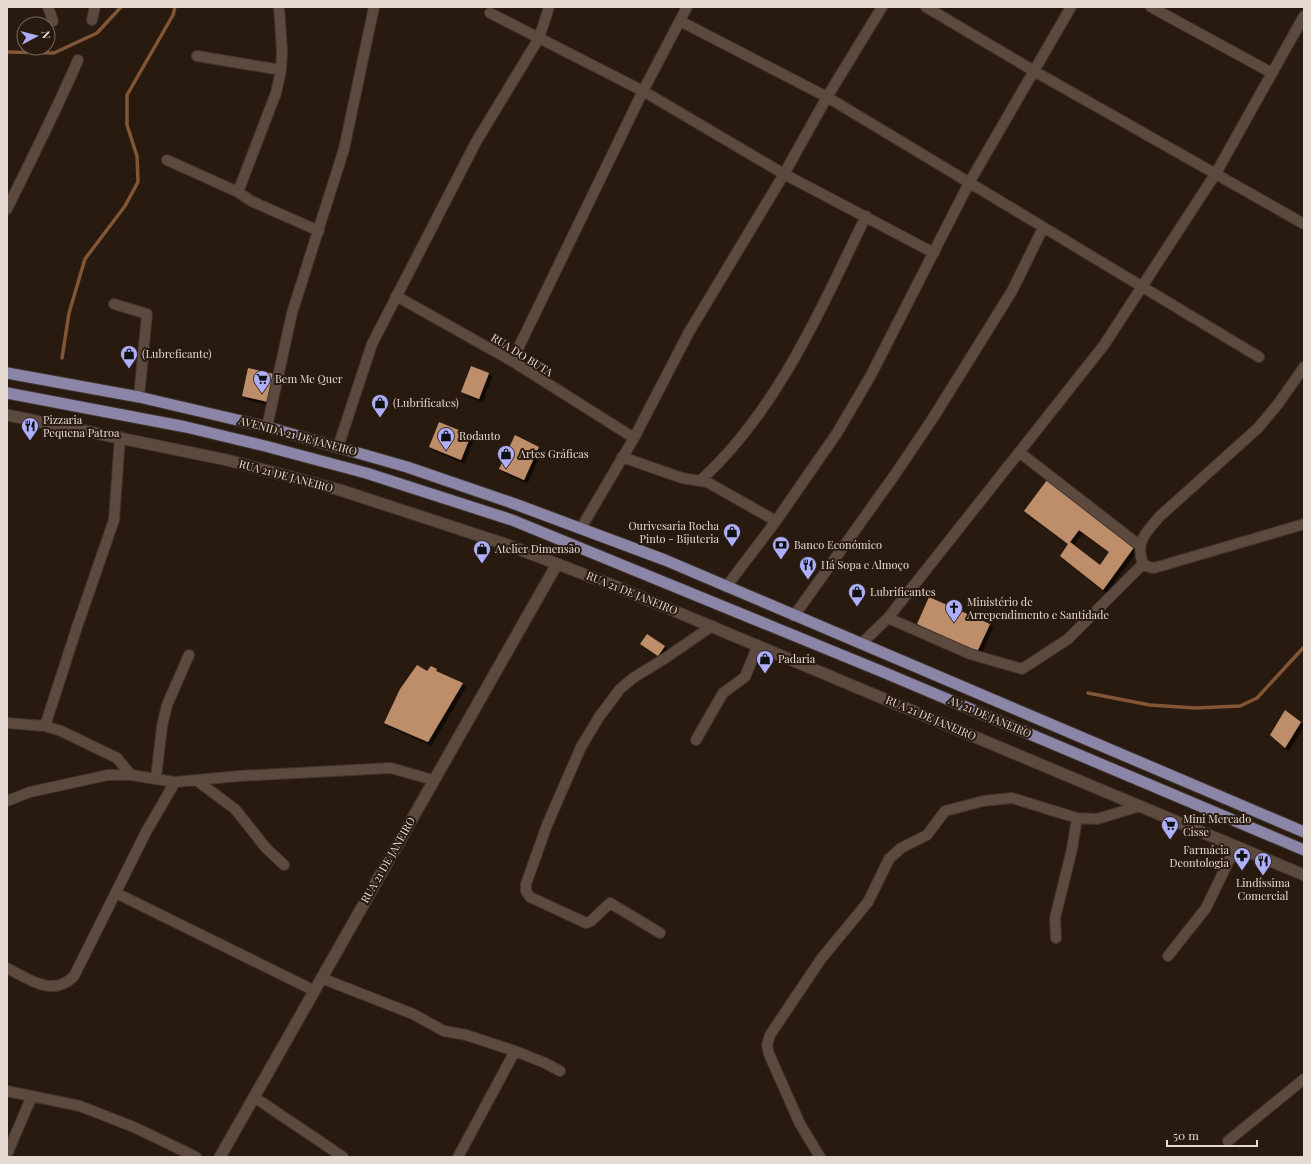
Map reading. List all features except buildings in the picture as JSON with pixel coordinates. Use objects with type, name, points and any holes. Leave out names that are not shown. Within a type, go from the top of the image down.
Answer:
[{"type":"main road","name":"AVENIDA 21 DE JANEIRO","points":[[7,373],[139,397],[267,427],[338,447],[470,488],[581,528]]},
{"type":"main road","name":"AVENIDA 21 DE JANEIRO","points":[[7,393],[186,427],[266,446],[366,473],[550,534]]},
{"type":"main road","points":[[581,528],[665,560],[1304,832]]},
{"type":"main road","name":"RUA 21 DE JANEIRO","points":[[550,534],[676,587]]},
{"type":"main road","name":"AV 21 DE JANEIRO","points":[[676,587],[1304,850]]},
{"type":"street","points":[[92,20],[95,7]]},
{"type":"street","points":[[238,192],[276,93],[281,70],[282,37],[279,7]]},
{"type":"street","points":[[267,427],[292,313],[346,142],[374,7]]},
{"type":"street","points":[[338,447],[372,344],[476,142],[539,38],[549,7]]},
{"type":"street","points":[[512,361],[643,91],[687,7]]},
{"type":"street","points":[[581,528],[634,438],[689,332],[784,174],[827,97],[882,7]]},
{"type":"street","points":[[926,7],[1034,71],[1304,224]]},
{"type":"street","points":[[726,587],[776,521],[837,433],[868,381],[969,183],[1071,7]]},
{"type":"street","points":[[1151,7],[1272,73]]},
{"type":"street","points":[[490,13],[643,91],[784,174],[934,253]]},
{"type":"street","points":[[861,644],[888,618],[1104,345],[1140,286],[1216,173],[1304,16]]},
{"type":"street","points":[[680,21],[827,97],[1259,357]]},
{"type":"street","points":[[197,56],[281,70]]},
{"type":"street","points":[[7,210],[30,158],[44,136],[78,60]]},
{"type":"street","points":[[167,160],[238,192],[251,201],[319,231]]},
{"type":"street","points":[[701,480],[735,444],[778,384],[807,333],[866,216]]},
{"type":"street","points":[[794,616],[896,474],[933,418],[1012,291],[1043,228]]},
{"type":"street","name":"RUA DO BUTA","points":[[396,296],[512,361],[634,438]]},
{"type":"street","points":[[114,304],[147,314],[139,397]]},
{"type":"street","points":[[1304,367],[1278,404],[1258,428],[1159,517],[1146,533],[1139,545],[1140,555],[1144,564],[1154,568],[1304,524]]},
{"type":"street","name":"RUA 21 DE JANEIRO","points":[[7,415],[227,460],[340,490],[470,532],[557,564],[712,626],[1304,875]]},
{"type":"street","points":[[46,726],[77,626],[114,520],[120,437]]},
{"type":"street","points":[[1019,452],[1139,545]]},
{"type":"street","points":[[622,457],[682,478],[701,480],[776,521]]},
{"type":"street","name":"RUA 21 DE JANEIRO","points":[[220,1157],[315,991],[320,978],[557,564]]},
{"type":"street","points":[[888,618],[970,654],[1022,668],[1068,639],[1144,564]]},
{"type":"street","points":[[660,933],[610,903],[591,922],[586,923],[530,898],[526,891],[526,884],[547,825],[581,747],[599,717],[620,689],[633,678],[712,626]]},
{"type":"street","points":[[696,740],[724,693],[744,677],[758,645]]},
{"type":"street","points":[[156,778],[162,726],[167,704],[189,655]]},
{"type":"street","points":[[7,723],[46,726],[61,731],[105,751],[120,761],[131,775]]},
{"type":"street","points":[[7,801],[30,792],[100,776],[131,775],[176,782],[239,776],[384,768],[398,769],[433,780]]},
{"type":"street","points":[[196,780],[235,809],[266,848],[284,865]]},
{"type":"street","points":[[7,968],[49,987],[56,987],[70,981],[74,976],[146,832],[176,782]]},
{"type":"street","points":[[820,1157],[800,1124],[769,1054],[768,1045],[770,1035],[822,959],[868,902],[889,859],[901,848],[927,835],[945,811],[983,801],[1012,798],[1077,818],[1104,818],[1140,806]]},
{"type":"street","points":[[1056,938],[1054,929],[1056,909],[1072,849],[1077,818]]},
{"type":"street","points":[[1168,956],[1206,908],[1236,846]]},
{"type":"street","points":[[116,893],[315,991]]},
{"type":"street","points":[[320,978],[413,1014],[444,1030],[466,1035],[515,1051],[545,1063],[560,1071]]},
{"type":"street","points":[[458,1157],[515,1051]]},
{"type":"street","points":[[1228,1141],[1304,1078]]},
{"type":"street","points":[[7,1091],[80,1106],[136,1128],[196,1157]]},
{"type":"street","points":[[7,1154],[32,1096]]},
{"type":"street","points":[[254,1097],[343,1157]]},
{"type":"waterway","points":[[7,52],[54,53],[97,33],[121,7]]},
{"type":"waterway","points":[[62,358],[69,313],[85,259],[125,206],[138,182],[137,156],[127,125],[127,95],[173,15],[175,7]]},
{"type":"waterway","points":[[1088,693],[1150,705],[1195,708],[1240,706],[1257,698],[1304,647]]},
{"type":"place","name":"(Lubreficante)","points":[[129,369]]},
{"type":"place","name":"Bem Me Quer","points":[[262,394]]},
{"type":"place","name":"(Lubrificates)","points":[[380,418]]},
{"type":"place","name":"Pizzaria Pequena Patroa","points":[[30,441]]},
{"type":"place","name":"Rodauto","points":[[446,451]]},
{"type":"place","name":"Artes Gráficas","points":[[506,469]]},
{"type":"place","name":"Ourivesaria Rocha Pinto - Bijuteria","points":[[732,547]]},
{"type":"place","name":"Banco Económico","points":[[781,560]]},
{"type":"place","name":"Atelier Dimensão","points":[[482,564]]},
{"type":"place","name":"Há Sopa e Almoço","points":[[808,580]]},
{"type":"place","name":"Lubrificantes","points":[[857,607]]},
{"type":"place","name":"Ministério de Arrependimento e Santidade","points":[[954,623]]},
{"type":"place","name":"Padaria","points":[[765,674]]},
{"type":"place","name":"Mini Mercado Cisse","points":[[1170,840]]},
{"type":"place","name":"Farmácia Deontologia","points":[[1242,871]]},
{"type":"place","name":"Lindíssima Comercial","points":[[1263,876]]}]
